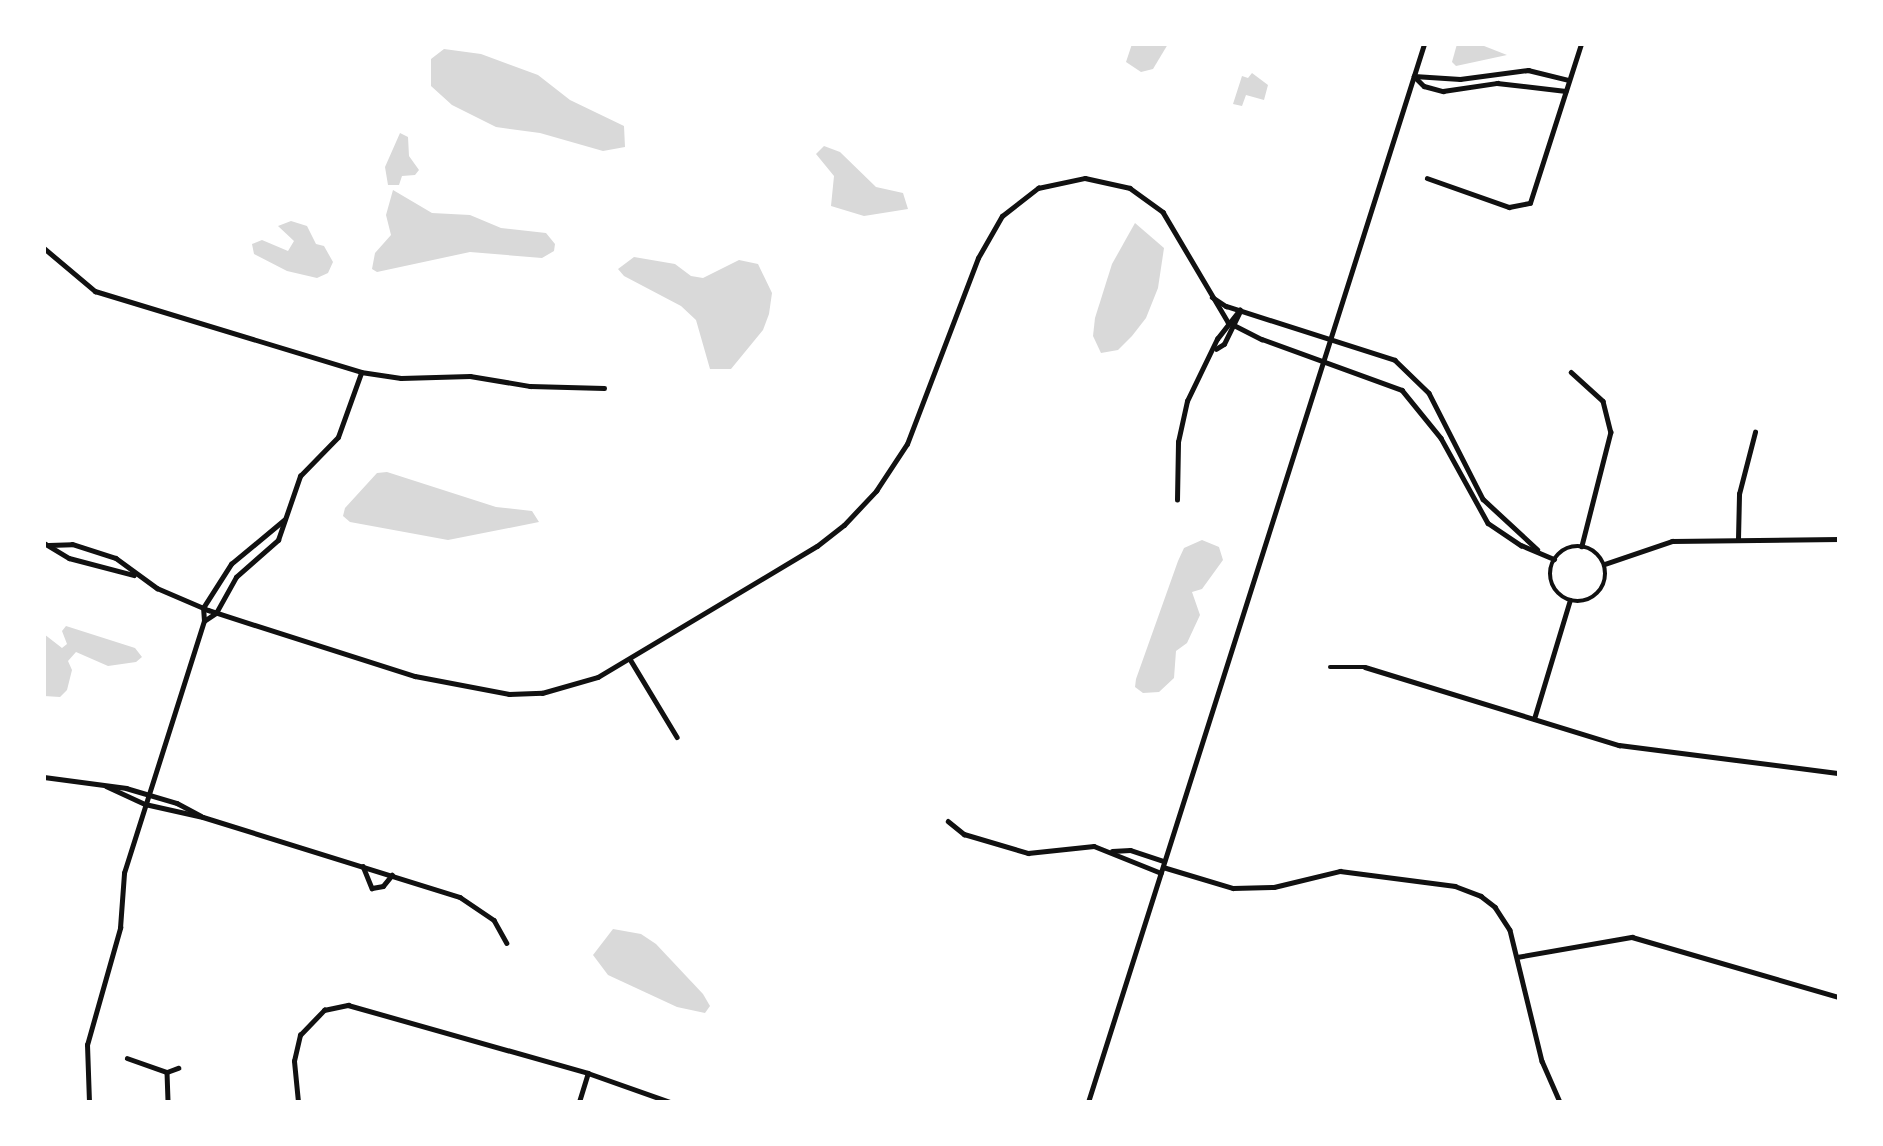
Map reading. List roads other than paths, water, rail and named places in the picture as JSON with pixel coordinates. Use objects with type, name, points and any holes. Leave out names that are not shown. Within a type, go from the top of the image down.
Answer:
[{"type":"street","points":[[1088,1102],[1424,44]]},
{"type":"street","points":[[1427,178],[1509,207],[1530,203],[1581,44]]},
{"type":"street","points":[[1414,76],[1460,79],[1528,70],[1569,80]]},
{"type":"street","points":[[1414,76],[1424,86],[1443,91],[1497,83],[1566,91]]},
{"type":"street","points":[[47,544],[69,558],[135,575],[216,613],[415,676],[509,694],[572,686],[630,659],[817,546],[876,491],[923,410],[989,235],[1019,199],[1064,179],[1112,181],[1130,188],[1175,226],[1228,322],[1402,390],[1441,438],[1488,523],[1521,545],[1554,559]]},
{"type":"street","points":[[44,248],[95,292],[361,372],[401,378],[470,376],[530,386],[604,388]]},
{"type":"street","points":[[1212,296],[1240,310],[1329,340],[1373,349],[1412,373],[1429,393],[1483,499],[1538,550]]},
{"type":"street","points":[[1177,500],[1184,411],[1228,322],[1240,310]]},
{"type":"street","points":[[1215,349],[1224,344],[1236,326],[1240,310]]},
{"type":"street","points":[[204,621],[216,613],[229,585],[274,545],[300,476],[342,430],[361,372]]},
{"type":"street","points":[[1571,372],[1603,401],[1611,432],[1583,546]]},
{"type":"street","points":[[1738,539],[1739,494],[1755,432]]},
{"type":"street","points":[[89,1102],[89,1027],[120,928],[124,873],[204,621],[203,608],[231,564],[284,520]]},
{"type":"street","points":[[1605,564],[1672,541],[1839,539]]},
{"type":"street","points":[[47,544],[72,544],[116,558],[135,575]]},
{"type":"street","points":[[1583,546],[1596,552],[1605,564],[1606,580],[1598,593],[1585,601],[1570,600],[1553,587],[1550,573],[1554,559],[1570,547],[1583,546]]},
{"type":"street","points":[[244,555],[250,564]]},
{"type":"street","points":[[1534,719],[1570,600]]},
{"type":"street","points":[[630,659],[677,737]]},
{"type":"street","points":[[1330,667],[1365,667],[1629,747],[1839,773]]},
{"type":"street","points":[[44,777],[149,794],[203,817]]},
{"type":"street","points":[[106,786],[145,804],[203,817],[392,875],[472,903],[502,929],[507,943]]},
{"type":"street","points":[[948,821],[964,834],[1028,853],[1079,846],[1112,851],[1130,850],[1163,867],[1247,889],[1340,872],[1455,886],[1495,907],[1510,930],[1542,1061],[1560,1102]]},
{"type":"street","points":[[1112,851],[1135,866],[1163,867]]},
{"type":"street","points":[[363,866],[372,888],[383,886],[392,875]]},
{"type":"street","points":[[1517,957],[1632,937],[1839,997]]},
{"type":"street","points":[[298,1102],[294,1061],[300,1035],[318,1014],[340,1005],[358,1005],[587,1073],[670,1102]]},
{"type":"street","points":[[127,1058],[167,1072],[178,1068]]},
{"type":"street","points":[[167,1072],[168,1102]]},
{"type":"street","points":[[579,1102],[587,1073]]}]
